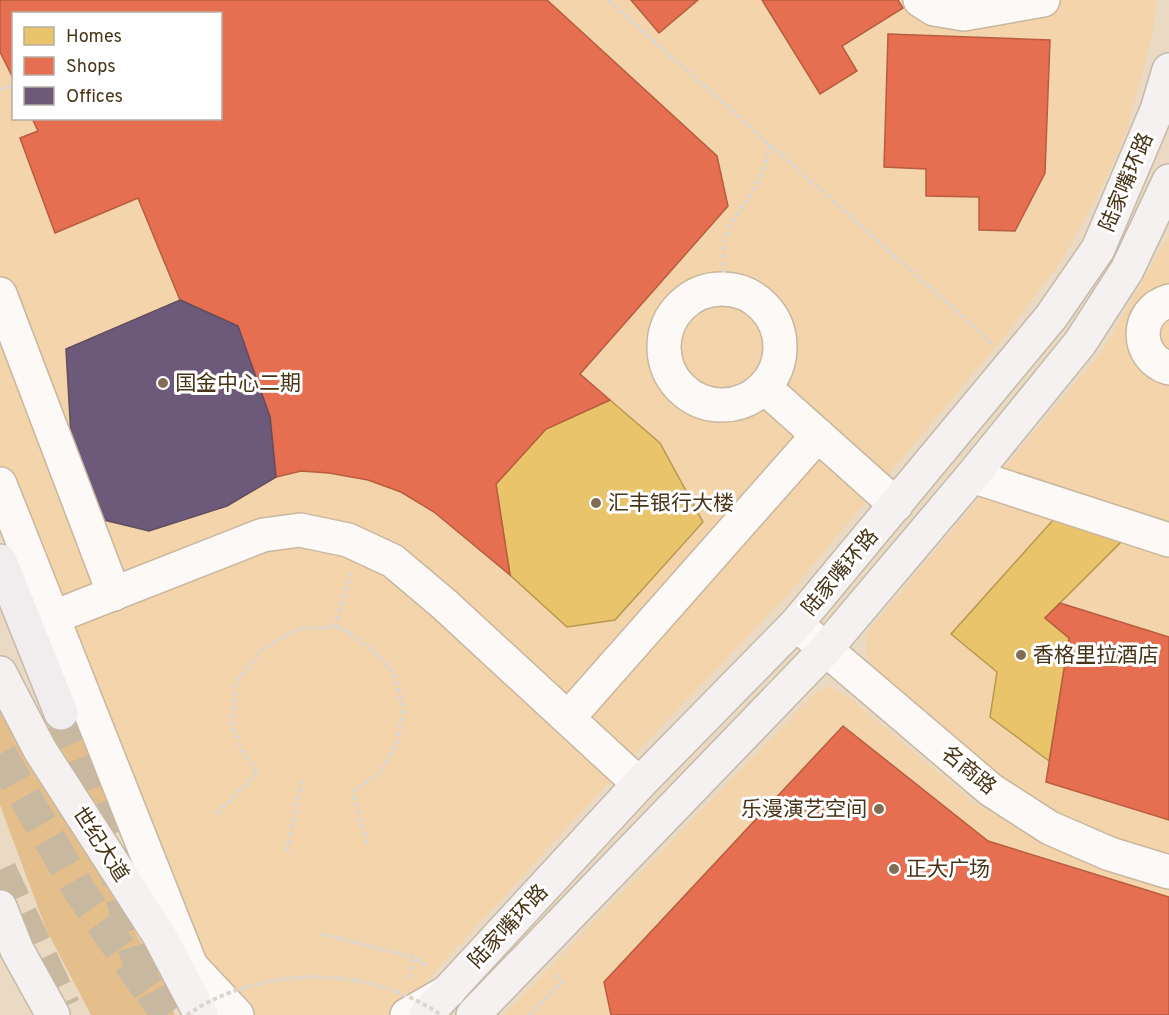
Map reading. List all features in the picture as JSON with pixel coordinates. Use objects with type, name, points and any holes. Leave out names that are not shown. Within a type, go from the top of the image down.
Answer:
[{"type":"highway","points":[[0,561],[62,713]]},
{"type":"main road","name":"陆家嘴环路","points":[[426,1015],[449,996],[639,784],[796,624],[1051,317],[1098,249],[1157,110],[1169,70]]},
{"type":"main road","name":"陆家嘴环路","points":[[482,1009],[825,650],[972,476],[1080,343],[1127,270],[1169,181]]},
{"type":"main road","name":"世纪大道","points":[[0,673],[40,750],[159,935],[187,996],[201,1015]]},
{"type":"main road","points":[[0,907],[16,949],[53,1015]]},
{"type":"main road","points":[[16,949],[62,989],[77,1015]]},
{"type":"street","points":[[920,0],[934,9],[964,14],[1042,0]]},
{"type":"street","points":[[725,288],[744,293],[760,302],[776,326],[780,353],[775,372],[764,387],[748,399],[730,405],[711,404],[685,391],[677,384],[667,368],[663,349],[666,329],[674,312],[688,298],[706,290],[725,288]]},
{"type":"street","points":[[0,294],[114,594]]},
{"type":"street","points":[[1110,297],[1158,309],[1142,336],[1144,347],[1157,363],[1169,368]]},
{"type":"street","points":[[764,387],[896,505]]},
{"type":"street","points":[[568,718],[818,435]]},
{"type":"street","points":[[972,476],[1169,540]]},
{"type":"street","points":[[0,484],[54,617],[187,996],[237,1015]]},
{"type":"street","points":[[54,617],[263,535],[300,530],[348,540],[393,561],[639,784]]},
{"type":"street","name":"名商路","points":[[796,624],[1001,796],[1050,828],[1110,854],[1169,872]]},
{"type":"street","points":[[407,1015],[449,996]]},
{"type":"path","points":[[608,0],[1014,363]]},
{"type":"path","points":[[725,288],[722,266],[724,243],[730,226],[757,186],[766,165],[770,144]]},
{"type":"path","points":[[335,627],[359,546]]},
{"type":"path","points":[[217,814],[258,772],[245,755],[232,727],[236,682],[262,649],[298,629],[335,627],[346,631],[374,652],[394,675],[404,710],[397,742],[382,771],[353,792],[368,847]]},
{"type":"path","points":[[287,852],[302,779]]},
{"type":"path","points":[[322,934],[413,957],[449,996]]},
{"type":"path","points":[[187,996],[201,1006],[240,989],[282,979],[325,977],[368,983],[408,997],[449,996]]},
{"type":"shaded area","points":[[0,0],[1157,0],[1152,36],[1125,136],[1102,187],[1063,258],[1014,325],[791,591],[634,755],[407,1002],[389,1015],[246,1015],[201,967],[0,472]]},
{"type":"shaded area","points":[[1169,235],[1169,858],[1055,817],[998,779],[876,669],[868,660],[865,648],[866,637],[871,628],[1103,350]]},
{"type":"shaded area","name":"正大广场","points":[[831,687],[846,695],[974,803],[1045,842],[1169,886],[1169,1015],[504,1015],[815,693],[823,688]]},
{"type":"shaded area","points":[[0,698],[172,996],[174,1015],[91,1015],[46,929],[0,805]]},
{"type":"shaded area","points":[[83,712],[119,818],[109,822],[53,747],[46,729]]},
{"type":"building: Homes","name":"汇丰银行大楼","points":[[610,400],[660,443],[703,522],[615,620],[567,627],[510,575],[496,484],[546,429]]},
{"type":"building: Homes","name":"香格里拉酒店","points":[[1053,520],[1123,540],[1045,618],[1069,638],[1049,761],[990,717],[997,672],[951,634]]},
{"type":"building: Shops","points":[[0,0],[547,0],[717,156],[728,206],[580,374],[610,400],[546,429],[496,484],[510,575],[434,512],[401,492],[368,480],[329,473],[301,471],[276,477],[270,417],[238,326],[180,300],[138,198],[55,233],[20,138],[38,131],[33,120],[222,120],[222,12],[12,12],[12,76],[0,52]]},
{"type":"building: Shops","points":[[631,0],[698,0],[659,33]]},
{"type":"building: Shops","points":[[762,0],[898,0],[903,8],[842,46],[857,71],[820,94]]},
{"type":"building: Shops","points":[[888,34],[1050,40],[1045,173],[1015,231],[979,230],[979,197],[926,196],[926,169],[884,167]]},
{"type":"building: Shops","points":[[1060,603],[1169,637],[1169,820],[1046,782],[1069,638],[1045,618]]},
{"type":"building: Shops","name":"正大广场","points":[[843,726],[988,841],[1169,897],[1169,1015],[611,1015],[604,982]]},
{"type":"building: Offices","name":"国金中心二期","points":[[180,300],[238,326],[270,417],[276,477],[227,506],[149,531],[100,519],[72,454],[66,349]]},
{"type":"tunnel","points":[[61,713],[106,830],[137,955],[145,976],[167,1015]]},
{"type":"tunnel","points":[[0,754],[81,893],[153,996]]},
{"type":"tunnel","points":[[0,870],[64,1007]]},
{"type":"place","name":"国金中心二期","points":[[163,383]]},
{"type":"place","name":"汇丰银行大楼","points":[[596,503]]},
{"type":"place","name":"香格里拉酒店","points":[[1021,655]]},
{"type":"place","name":"乐漫演艺空间","points":[[879,809]]},
{"type":"place","name":"正大广场","points":[[894,869]]}]
